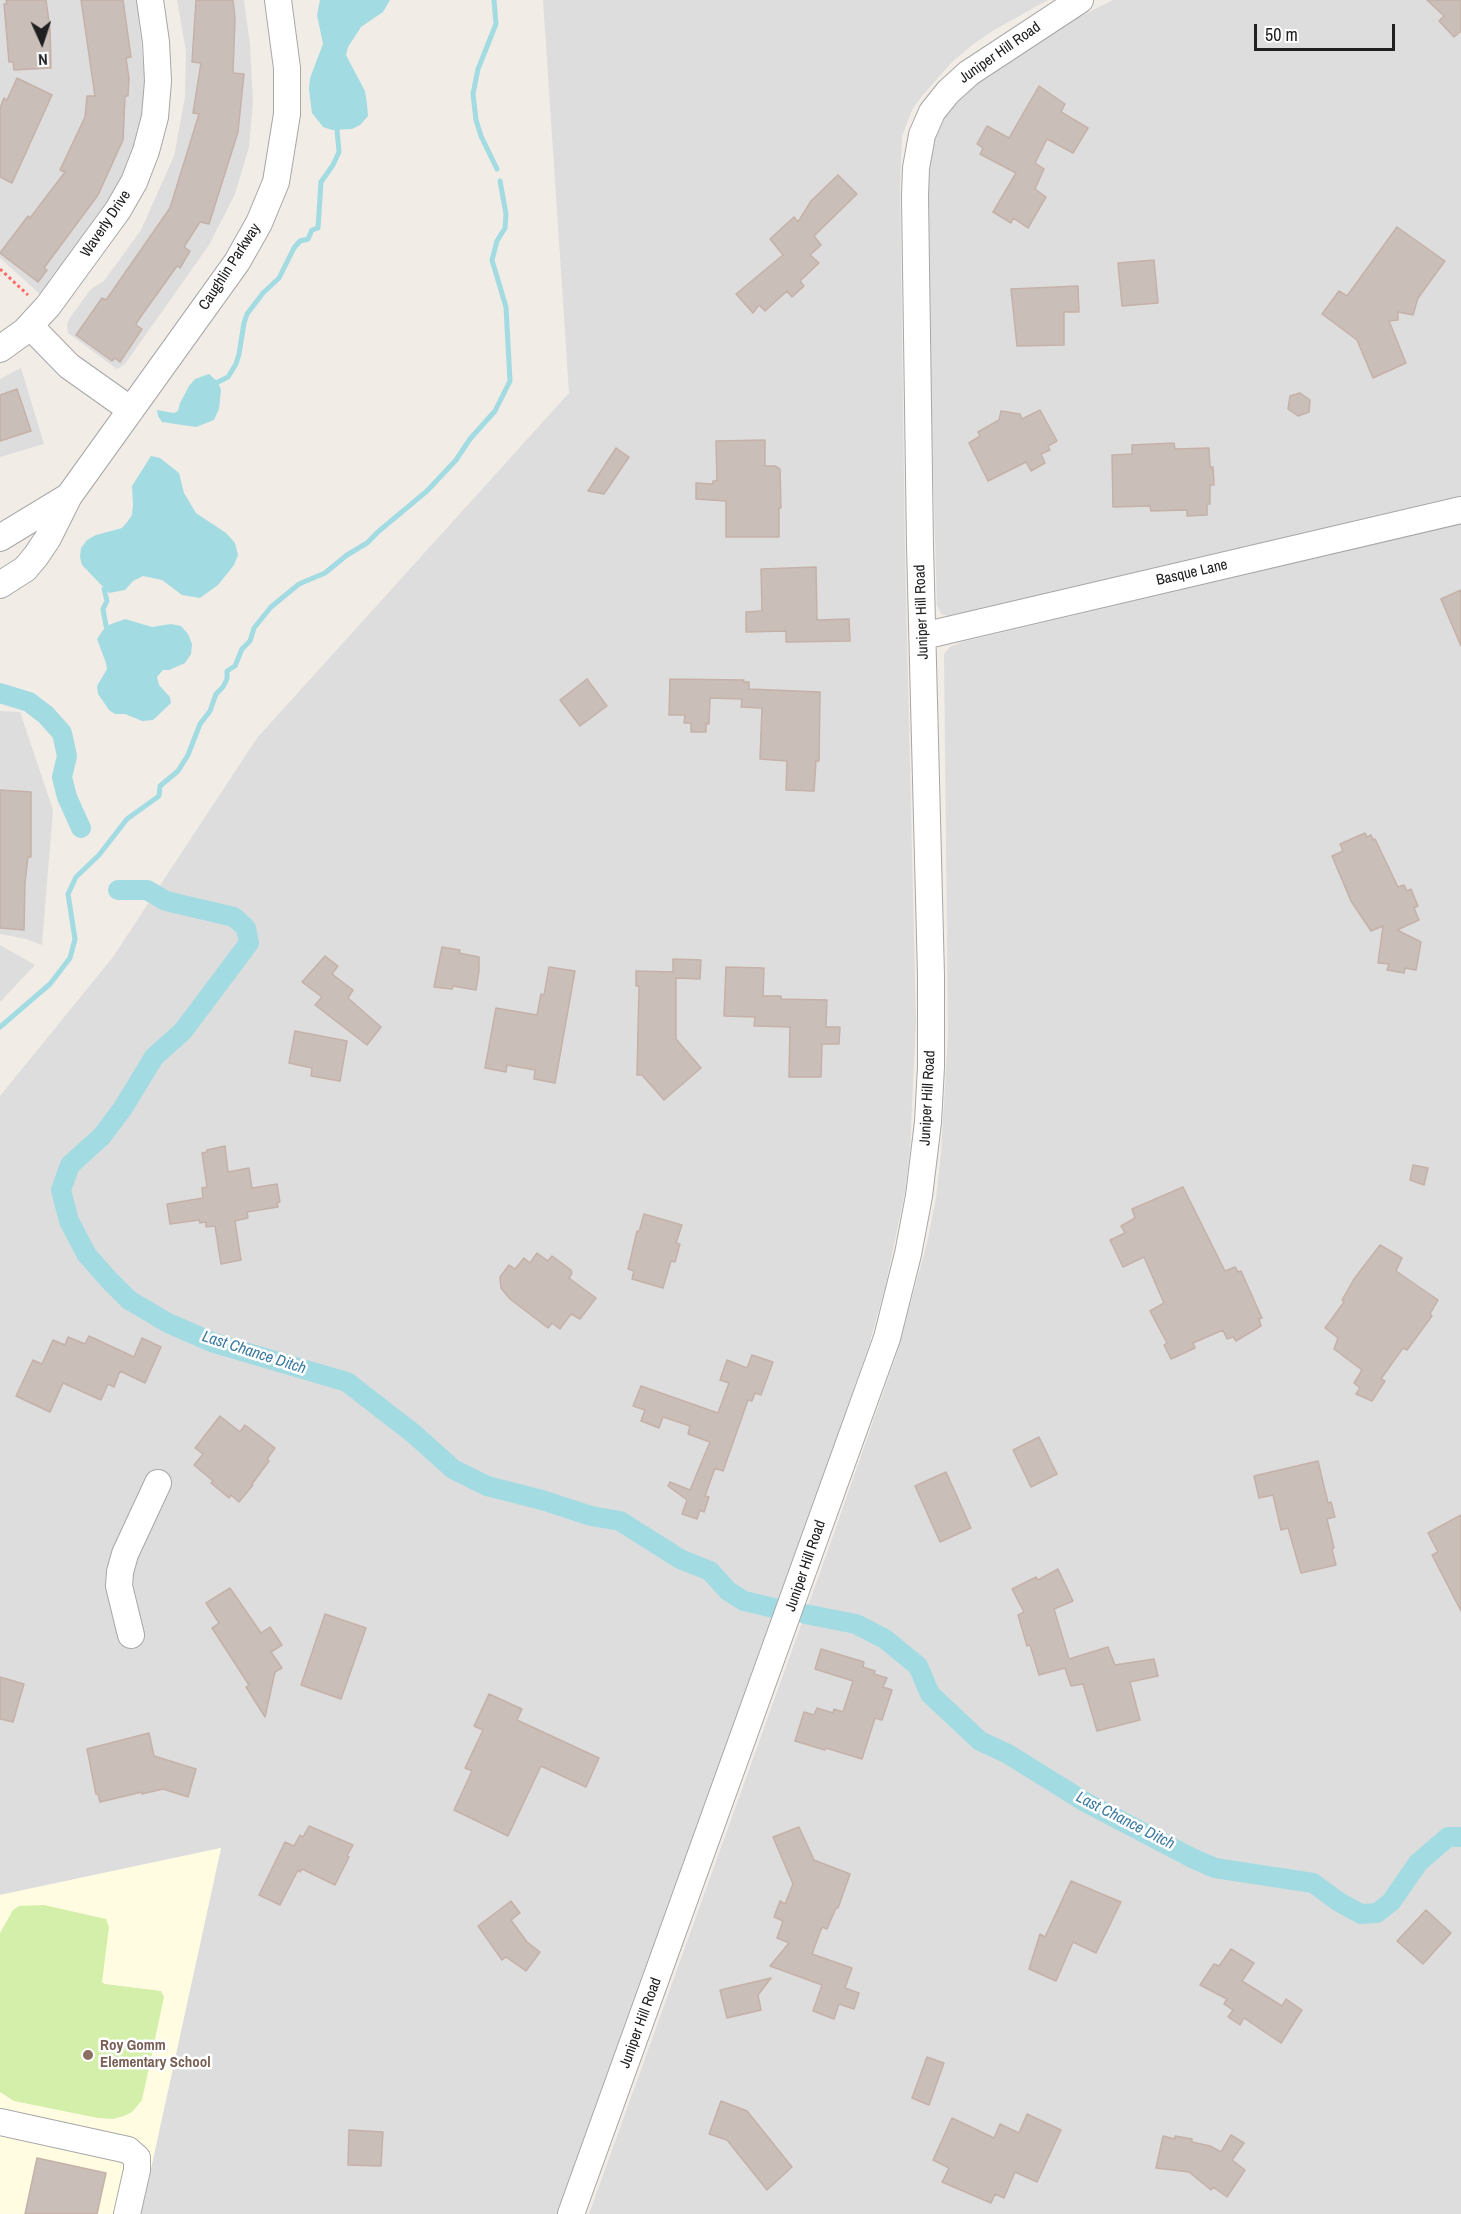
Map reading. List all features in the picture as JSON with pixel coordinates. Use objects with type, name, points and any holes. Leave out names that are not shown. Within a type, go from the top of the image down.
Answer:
[{"type":"street","name":"Waverly Drive","points":[[0,350],[30,326],[48,306],[118,210],[134,182],[146,151],[155,117],[158,81],[156,42],[150,0]]},
{"type":"street","name":"Caughlin Parkway","points":[[0,585],[25,569],[36,556],[48,538],[69,496],[237,262],[259,223],[276,182],[285,136],[288,92],[278,0]]},
{"type":"street","name":"Juniper Hill Road","points":[[571,2214],[887,1338],[908,1254],[924,1163],[931,1067],[931,956],[915,196],[916,168],[922,135],[932,112],[969,73],[1080,0]]},
{"type":"street","points":[[30,326],[69,366],[131,410]]},
{"type":"street","name":"Caughlin Parkway","points":[[0,538],[69,496]]},
{"type":"street","name":"Basque Lane","points":[[923,636],[1461,510]]},
{"type":"street","points":[[131,1635],[120,1592],[120,1572],[125,1554],[158,1483]]},
{"type":"street","points":[[0,2122],[128,2150],[136,2158],[137,2170],[127,2214]]},
{"type":"path","points":[[0,269],[30,297],[48,306]]},
{"type":"shaded area","points":[[0,0],[137,0],[145,82],[143,107],[135,146],[107,208],[40,294],[0,258]]},
{"type":"shaded area","points":[[177,0],[244,0],[250,45],[253,102],[249,147],[235,194],[209,245],[125,364],[117,369],[68,333],[67,325],[91,289],[104,281],[141,230],[174,156],[185,97],[186,51]]},
{"type":"shaded area","points":[[543,0],[1048,0],[994,30],[952,62],[912,110],[902,136],[900,186],[905,551],[916,1021],[910,1149],[905,1192],[885,1288],[869,1345],[800,1544],[558,2214],[141,2214],[221,1848],[0,1895],[0,1096],[113,957],[257,738],[569,393]]},
{"type":"shaded area","points":[[1113,0],[1461,0],[1461,496],[963,614],[949,616],[941,614],[937,605],[925,200],[930,145],[940,122],[956,101],[981,80],[1071,21]]},
{"type":"shaded area","points":[[21,368],[44,444],[0,457],[0,379]]},
{"type":"shaded area","points":[[1461,524],[1461,2214],[589,2214],[897,1353],[927,1243],[936,1198],[941,1153],[948,1034],[944,654],[950,647],[962,642]]},
{"type":"shaded area","points":[[0,711],[20,712],[53,810],[42,945],[0,934]]},
{"type":"shaded area","points":[[0,945],[35,965],[0,1002]]},
{"type":"shaded area","name":"Roy Gomm Elementary School","points":[[221,1848],[141,2214],[0,2214],[0,1895]]},
{"type":"green space","points":[[44,1905],[106,1919],[109,1927],[102,1982],[161,1991],[164,1997],[142,2100],[132,2112],[124,2116],[113,2119],[98,2118],[14,2101],[0,2092],[0,1933],[13,1910],[19,1906]]},
{"type":"water","points":[[320,0],[390,0],[383,12],[361,27],[348,47],[346,55],[365,91],[368,116],[360,125],[352,129],[332,130],[323,127],[312,113],[310,78],[323,44],[317,15]]},
{"type":"water","points":[[209,374],[218,382],[221,390],[219,409],[214,420],[196,427],[162,422],[157,410],[174,413],[178,411],[189,386],[195,379]]},
{"type":"water","points":[[151,456],[160,458],[179,473],[184,493],[196,513],[226,533],[235,543],[238,555],[234,565],[218,585],[200,598],[182,595],[162,580],[143,576],[133,581],[125,590],[109,593],[82,565],[81,548],[87,540],[96,535],[122,528],[132,515],[132,486]]},
{"type":"water","points":[[125,619],[152,627],[171,624],[181,626],[188,634],[192,644],[191,654],[185,663],[169,670],[163,670],[157,677],[159,685],[170,697],[171,703],[153,720],[142,721],[125,714],[115,714],[109,710],[98,694],[97,686],[107,669],[97,639],[106,626]]},
{"type":"building","points":[[6,0],[46,0],[50,29],[51,68],[14,70],[13,62],[9,62],[4,4],[7,4]]},
{"type":"building","points":[[81,0],[123,0],[131,57],[126,58],[129,78],[128,96],[125,96],[123,140],[98,195],[44,268],[47,270],[38,282],[0,253],[65,172],[60,170],[85,117],[87,96],[95,96]]},
{"type":"building","points":[[196,0],[233,0],[235,18],[233,73],[244,74],[238,132],[209,224],[200,222],[184,247],[190,251],[180,268],[177,266],[137,322],[136,325],[142,329],[120,362],[115,358],[112,361],[76,335],[102,298],[106,300],[170,208],[199,114],[193,113],[201,63],[192,62]]},
{"type":"building","points":[[1427,0],[1461,0],[1461,31],[1454,37],[1439,21],[1444,16]]},
{"type":"building","points":[[17,78],[52,95],[12,183],[0,177],[0,108],[4,98],[7,100]]},
{"type":"building","points":[[1039,86],[1065,104],[1061,112],[1088,128],[1073,153],[1047,139],[1035,163],[1044,169],[1035,189],[1046,197],[1028,228],[1013,218],[1011,223],[993,212],[1016,173],[980,154],[983,148],[977,144],[987,126],[1009,138]]},
{"type":"building","points":[[838,175],[857,194],[814,236],[821,245],[810,255],[819,263],[800,281],[804,286],[792,297],[787,291],[765,311],[759,305],[753,313],[736,294],[783,255],[770,239],[794,217],[798,222],[811,201]]},
{"type":"building","points":[[1397,227],[1445,261],[1418,298],[1413,315],[1398,312],[1398,320],[1389,321],[1406,363],[1373,378],[1357,340],[1322,314],[1339,291],[1347,296]]},
{"type":"building","points":[[1154,260],[1158,303],[1122,306],[1118,263]]},
{"type":"building","points":[[1078,286],[1079,312],[1064,312],[1064,345],[1017,346],[1011,289]]},
{"type":"building","points":[[17,389],[31,431],[0,441],[0,395]]},
{"type":"building","points":[[1300,393],[1310,400],[1309,412],[1298,416],[1288,409],[1290,396]]},
{"type":"building","points":[[1040,410],[1057,441],[1048,446],[1050,450],[1041,454],[1045,463],[1031,471],[1026,462],[988,481],[969,443],[980,436],[978,432],[999,420],[1001,411],[1020,414],[1022,419]]},
{"type":"building","points":[[765,440],[765,466],[775,466],[780,469],[779,537],[726,537],[726,501],[696,499],[696,483],[713,484],[713,481],[717,481],[716,441]]},
{"type":"building","points":[[1174,443],[1175,449],[1209,448],[1214,485],[1210,485],[1210,504],[1207,504],[1207,515],[1187,516],[1187,510],[1151,511],[1150,506],[1113,507],[1112,455],[1132,454],[1132,445]]},
{"type":"building","points":[[616,448],[629,457],[604,494],[588,491]]},
{"type":"building","points":[[816,567],[817,620],[849,619],[850,641],[786,642],[786,631],[746,632],[746,612],[762,611],[761,569]]},
{"type":"building","points":[[1461,590],[1461,646],[1441,599]]},
{"type":"building","points":[[587,679],[607,706],[580,726],[560,700]]},
{"type":"building","points":[[670,679],[744,680],[743,682],[749,682],[749,689],[820,692],[819,761],[816,761],[814,791],[786,790],[787,761],[760,759],[762,708],[741,707],[742,699],[710,698],[709,724],[706,723],[706,732],[691,732],[691,723],[684,723],[685,715],[669,715]]},
{"type":"building","points":[[0,790],[31,792],[31,857],[28,857],[25,883],[24,930],[0,928]]},
{"type":"building","points":[[1365,833],[1367,837],[1371,835],[1373,840],[1375,839],[1398,887],[1404,885],[1407,891],[1411,889],[1418,906],[1414,908],[1419,920],[1397,930],[1421,942],[1416,970],[1405,968],[1404,973],[1387,970],[1389,964],[1378,963],[1383,926],[1371,931],[1351,901],[1332,856],[1343,851],[1340,844]]},
{"type":"building","points":[[442,947],[460,950],[459,953],[479,957],[476,990],[453,986],[452,989],[434,987]]},
{"type":"building","points":[[325,956],[338,966],[332,974],[353,990],[348,998],[381,1027],[367,1045],[315,1005],[322,997],[302,982]]},
{"type":"building","points":[[673,959],[701,960],[700,979],[676,978],[676,1039],[701,1068],[664,1100],[642,1075],[637,1075],[639,986],[636,986],[636,971],[673,972]]},
{"type":"building","points":[[549,967],[575,971],[555,1083],[534,1079],[535,1070],[507,1065],[506,1072],[485,1068],[496,1008],[537,1015],[541,994],[544,995]]},
{"type":"building","points":[[726,967],[764,968],[763,996],[781,996],[781,999],[827,1000],[826,1027],[840,1027],[839,1044],[822,1044],[821,1077],[789,1077],[790,1027],[754,1026],[755,1017],[724,1016]]},
{"type":"building","points":[[295,1031],[347,1041],[340,1081],[311,1076],[312,1068],[289,1063]]},
{"type":"building","points":[[225,1146],[228,1172],[249,1168],[252,1188],[277,1184],[280,1202],[277,1203],[278,1207],[247,1212],[248,1218],[235,1221],[241,1260],[221,1264],[215,1226],[206,1227],[206,1222],[200,1223],[199,1220],[170,1224],[167,1204],[203,1198],[202,1188],[207,1187],[202,1153]]},
{"type":"building","points":[[1413,1165],[1428,1168],[1424,1185],[1410,1180]]},
{"type":"building","points":[[1183,1187],[1225,1271],[1235,1267],[1238,1272],[1241,1271],[1262,1318],[1259,1319],[1261,1326],[1236,1341],[1233,1337],[1227,1339],[1223,1330],[1193,1343],[1195,1348],[1171,1359],[1164,1345],[1167,1343],[1150,1311],[1164,1303],[1144,1257],[1123,1267],[1110,1240],[1125,1233],[1121,1226],[1135,1218],[1132,1209]]},
{"type":"building","points":[[644,1214],[682,1225],[676,1243],[680,1244],[675,1262],[671,1261],[663,1288],[632,1279],[634,1271],[628,1269],[637,1231],[639,1232]]},
{"type":"building","points":[[1380,1245],[1402,1258],[1396,1271],[1438,1300],[1430,1314],[1432,1316],[1407,1350],[1403,1348],[1381,1379],[1385,1381],[1372,1401],[1356,1394],[1360,1388],[1354,1383],[1362,1370],[1334,1349],[1338,1338],[1325,1328],[1344,1302],[1342,1300],[1354,1279]]},
{"type":"building","points":[[537,1253],[548,1261],[552,1256],[571,1270],[569,1278],[596,1298],[580,1319],[571,1314],[560,1329],[552,1323],[548,1328],[510,1299],[501,1288],[500,1277],[509,1265],[515,1269],[524,1258],[530,1263]]},
{"type":"building","points":[[89,1336],[134,1357],[142,1338],[161,1347],[145,1383],[120,1371],[114,1387],[108,1384],[101,1400],[63,1383],[50,1412],[16,1396],[33,1360],[42,1364],[53,1340],[65,1345],[68,1337],[85,1344]]},
{"type":"building","points":[[752,1355],[773,1362],[761,1395],[755,1393],[752,1401],[748,1400],[723,1471],[715,1468],[705,1496],[709,1497],[704,1512],[700,1510],[697,1519],[682,1514],[687,1500],[668,1486],[670,1482],[690,1490],[710,1442],[688,1434],[690,1426],[663,1417],[659,1428],[641,1421],[645,1410],[633,1406],[641,1386],[718,1413],[729,1383],[720,1380],[727,1360],[747,1368]]},
{"type":"building","points":[[220,1416],[240,1432],[245,1425],[275,1448],[253,1485],[239,1502],[231,1495],[229,1498],[194,1465],[203,1454],[195,1448]]},
{"type":"building","points":[[1039,1437],[1057,1474],[1031,1487],[1013,1450]]},
{"type":"building","points":[[1318,1461],[1328,1503],[1331,1502],[1335,1517],[1327,1519],[1336,1565],[1301,1573],[1288,1528],[1281,1530],[1273,1495],[1259,1498],[1254,1476]]},
{"type":"building","points":[[946,1472],[971,1528],[940,1542],[915,1486]]},
{"type":"building","points":[[1461,1515],[1461,1611],[1432,1555],[1438,1552],[1428,1533]]},
{"type":"building","points":[[1058,1569],[1073,1601],[1054,1609],[1069,1659],[1108,1647],[1115,1665],[1154,1659],[1158,1676],[1130,1682],[1140,1720],[1097,1731],[1083,1684],[1071,1686],[1065,1668],[1039,1675],[1018,1615],[1024,1612],[1012,1589],[1036,1577],[1038,1580]]},
{"type":"building","points":[[230,1588],[261,1633],[270,1627],[282,1645],[271,1652],[282,1668],[275,1672],[265,1717],[246,1687],[249,1685],[212,1628],[219,1623],[206,1603]]},
{"type":"building","points":[[325,1614],[366,1628],[341,1699],[301,1685]]},
{"type":"building","points":[[821,1649],[864,1662],[863,1667],[887,1678],[883,1687],[892,1690],[882,1720],[875,1718],[862,1759],[795,1741],[804,1712],[814,1715],[817,1708],[833,1713],[834,1709],[843,1712],[853,1681],[815,1669]]},
{"type":"building","points":[[0,1677],[24,1684],[13,1722],[0,1719]]},
{"type":"building","points":[[489,1694],[522,1709],[517,1720],[599,1758],[586,1787],[541,1766],[508,1836],[454,1810],[472,1771],[465,1768],[483,1730],[474,1726]]},
{"type":"building","points":[[149,1733],[154,1756],[196,1769],[188,1797],[163,1789],[100,1802],[96,1794],[87,1749]]},
{"type":"building","points":[[309,1826],[353,1845],[335,1885],[302,1869],[300,1872],[298,1870],[280,1905],[259,1895],[285,1842],[294,1846]]},
{"type":"building","points":[[799,1827],[814,1860],[850,1874],[838,1908],[827,1929],[822,1927],[812,1954],[852,1968],[845,1988],[859,1993],[854,2009],[839,2004],[834,2019],[813,2011],[822,1985],[770,1966],[789,1943],[777,1938],[783,1921],[774,1917],[780,1901],[785,1904],[793,1884],[773,1837]]},
{"type":"building","points":[[1071,1881],[1121,1902],[1096,1953],[1073,1942],[1056,1981],[1029,1969],[1040,1934],[1045,1937]]},
{"type":"building","points":[[511,1901],[520,1913],[511,1920],[527,1942],[540,1952],[526,1971],[506,1957],[502,1960],[478,1926]]},
{"type":"building","points":[[1426,1910],[1451,1933],[1423,1964],[1397,1941]]},
{"type":"building","points":[[1231,1949],[1254,1963],[1242,1981],[1282,2006],[1286,1999],[1302,2010],[1281,2043],[1244,2018],[1240,2025],[1228,2017],[1233,2010],[1224,2004],[1227,1999],[1200,1985],[1214,1964],[1219,1966]]},
{"type":"building","points":[[771,1978],[758,1995],[761,2010],[727,2018],[720,1990]]},
{"type":"building","points":[[927,2057],[944,2063],[929,2105],[912,2098]]},
{"type":"building","points":[[721,2101],[747,2111],[792,2167],[767,2190],[727,2140],[709,2134]]},
{"type":"building","points":[[1027,2114],[1061,2130],[1037,2182],[1015,2172],[1004,2198],[995,2194],[991,2203],[942,2182],[949,2168],[933,2160],[952,2118],[994,2138],[1000,2124],[1019,2133]]},
{"type":"building","points":[[349,2130],[383,2132],[381,2166],[348,2165]]},
{"type":"building","points":[[1231,2135],[1244,2143],[1232,2160],[1245,2170],[1227,2197],[1213,2187],[1211,2190],[1189,2172],[1156,2168],[1163,2136],[1192,2139],[1192,2142],[1210,2146],[1221,2152]]},
{"type":"building","points":[[37,2158],[106,2173],[97,2214],[25,2214]]},
{"type":"waterway","points":[[494,0],[496,24],[478,69],[473,94],[476,120],[481,136],[497,169]]},
{"type":"waterway","points":[[218,382],[228,377],[236,364],[247,314],[263,293],[279,278],[294,248],[300,241],[308,239],[312,230],[318,228],[321,182],[339,152],[337,130]]},
{"type":"waterway","points":[[0,1027],[50,984],[70,958],[75,939],[68,894],[76,877],[99,855],[127,819],[159,796],[160,786],[178,771],[188,755],[200,724],[210,711],[216,694],[227,679],[227,671],[235,666],[242,649],[250,641],[254,628],[271,607],[299,584],[325,573],[347,555],[367,543],[427,491],[456,460],[470,439],[495,411],[510,381],[506,307],[492,260],[497,241],[505,228],[506,214],[500,181]]},
{"type":"waterway","points":[[104,589],[107,601],[103,609],[106,626]]},
{"type":"waterway","name":"Last Chance Ditch","points":[[0,693],[29,702],[46,715],[62,733],[67,756],[62,777],[67,797],[81,828]]},
{"type":"waterway","name":"Last Chance Ditch","points":[[118,890],[147,890],[166,901],[234,917],[246,928],[249,943],[183,1031],[154,1057],[123,1108],[102,1136],[70,1165],[61,1190],[69,1221],[87,1255],[109,1280],[129,1300],[168,1323],[214,1343],[347,1382],[414,1434],[453,1469],[487,1486],[591,1516],[620,1521],[680,1559],[710,1571],[728,1591],[744,1601],[774,1608]]},
{"type":"waterway","name":"Last Chance Ditch","points":[[805,1614],[856,1624],[885,1639],[918,1666],[930,1694],[980,1741],[1008,1754],[1085,1802],[1215,1868],[1313,1883],[1339,1902],[1361,1914],[1377,1913],[1391,1902],[1418,1863],[1448,1837],[1461,1837]]},
{"type":"place","name":"Roy Gomm Elementary School","points":[[88,2055]]}]
